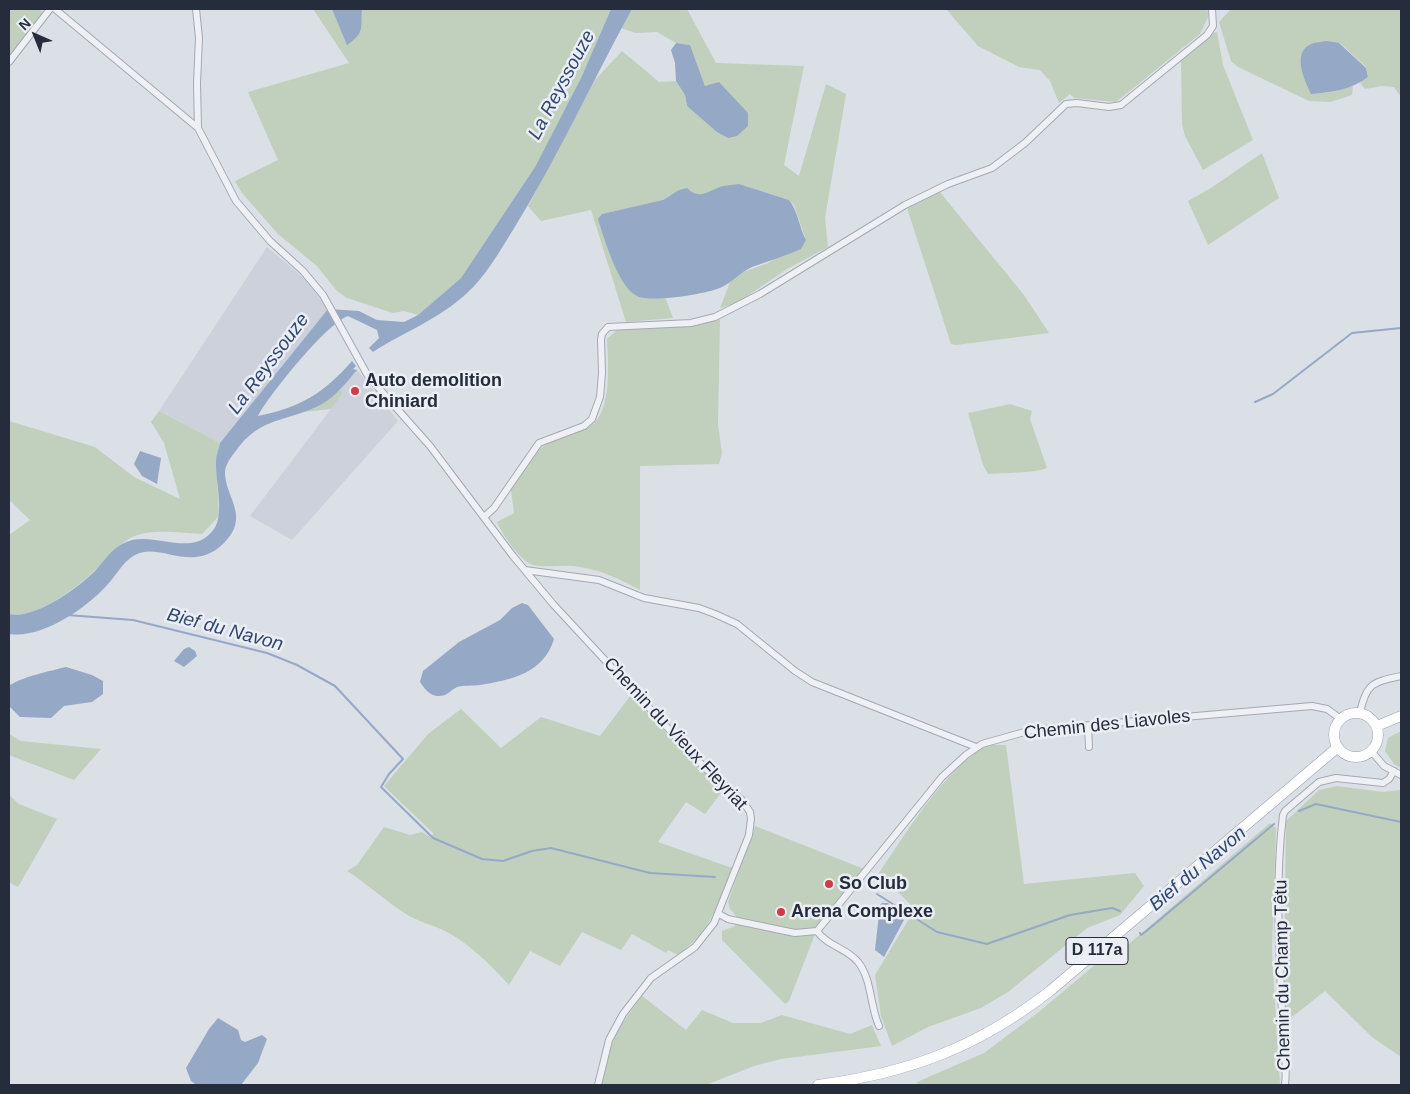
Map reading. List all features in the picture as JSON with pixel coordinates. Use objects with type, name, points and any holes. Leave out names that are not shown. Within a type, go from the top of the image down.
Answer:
[{"type":"main road","points":[[1360,713],[1367,715],[1376,726],[1378,739],[1371,751],[1357,756],[1343,752],[1338,747],[1335,733],[1341,719],[1346,715],[1360,713]]},
{"type":"main road","points":[[1376,726],[1401,716]]},
{"type":"main road","name":"D 117a","points":[[818,1085],[867,1078],[920,1064],[965,1046],[1014,1018],[1050,991],[1338,747]]},
{"type":"street","points":[[9,62],[50,9]]},
{"type":"street","points":[[55,9],[198,128]]},
{"type":"street","points":[[196,9],[199,38],[198,128]]},
{"type":"street","points":[[484,517],[494,508],[539,443],[584,426],[592,419],[600,389],[603,360],[601,339],[602,334],[608,327],[692,323],[715,317],[760,294],[904,205],[948,184],[992,168],[1025,143],[1066,104],[1077,103],[1109,107],[1121,105],[1207,35],[1213,26],[1212,9]]},
{"type":"street","name":"Chemin du Vieux Fleyriat","points":[[198,128],[236,201],[270,241],[303,271],[331,307],[368,376],[430,446],[525,570],[687,749],[746,805],[752,819],[751,827],[719,914],[702,940],[651,978],[623,1014],[609,1040],[598,1085]]},
{"type":"street","points":[[525,570],[591,578],[644,598],[698,608],[715,614],[737,624],[795,671],[812,682],[976,747]]},
{"type":"street","points":[[1360,713],[1363,695],[1370,686],[1401,676]]},
{"type":"street","name":"Chemin des Liavoles","points":[[817,931],[942,778],[976,747],[1028,731],[1312,706],[1327,709],[1341,719]]},
{"type":"street","points":[[1088,726],[1090,747]]},
{"type":"street","points":[[1371,751],[1384,766],[1401,775]]},
{"type":"street","name":"Chemin du Champ Têtu","points":[[1285,1085],[1287,1065],[1282,1018],[1279,920],[1283,815],[1285,811],[1319,782],[1336,778],[1383,783],[1390,779],[1394,771]]},
{"type":"street","points":[[719,914],[728,919],[795,933],[817,931],[824,939],[848,953],[859,963],[879,1026]]},
{"type":"shaded area","points":[[267,247],[306,280],[328,309],[220,443],[159,411]]},
{"type":"shaded area","points":[[357,370],[398,421],[292,540],[250,516],[343,393],[340,390]]},
{"type":"green space","points":[[9,9],[39,9],[44,13],[9,59]]},
{"type":"green space","points":[[313,9],[611,9],[581,78],[535,167],[461,278],[418,315],[404,311],[393,313],[347,298],[337,291],[317,266],[278,234],[242,193],[235,181],[278,160],[248,92],[349,63]]},
{"type":"green space","points":[[632,9],[687,9],[716,63],[804,66],[784,165],[799,176],[826,84],[846,94],[825,218],[828,247],[787,269],[737,303],[720,308],[730,282],[740,273],[768,263],[806,240],[794,205],[789,200],[739,184],[703,195],[670,195],[663,200],[653,203],[602,214],[654,298],[665,297],[673,318],[626,322],[591,210],[541,221],[528,206],[595,80],[622,51],[659,82],[676,81],[685,95],[687,106],[705,86],[690,45],[676,43],[657,32],[636,33],[621,28]]},
{"type":"green space","points":[[946,9],[1207,9],[1209,15],[1200,34],[1116,102],[1074,98],[1070,94],[1059,103],[1050,81],[1040,70],[1019,67],[978,46]]},
{"type":"green space","points":[[1231,9],[1401,9],[1401,97],[1394,87],[1382,86],[1365,89],[1360,83],[1368,77],[1366,67],[1340,43],[1301,66],[1311,94],[1326,93],[1353,86],[1352,95],[1330,102],[1309,101],[1238,67],[1231,61],[1219,22]]},
{"type":"green space","points":[[1217,32],[1223,65],[1253,140],[1203,170],[1185,136],[1182,124],[1181,60],[1212,33]]},
{"type":"green space","points":[[1262,153],[1279,198],[1208,245],[1188,201],[1211,188]]},
{"type":"green space","points":[[939,191],[1024,295],[1049,333],[956,345],[951,344],[907,208]]},
{"type":"green space","points":[[720,319],[718,425],[722,453],[719,464],[640,466],[640,590],[604,573],[588,568],[533,565],[517,553],[497,522],[514,513],[511,490],[536,453],[551,441],[589,427],[597,420],[606,399],[608,373],[607,339],[617,330],[696,326]]},
{"type":"green space","points":[[340,390],[343,393],[331,409],[305,412],[323,403]]},
{"type":"green space","points":[[1010,404],[1032,411],[1030,419],[1047,468],[1027,472],[988,474],[983,465],[968,413]]},
{"type":"green space","points":[[159,411],[220,443],[216,460],[219,516],[202,534],[160,532],[144,533],[130,538],[85,579],[54,602],[19,615],[9,614],[9,535],[30,520],[9,500],[9,421],[95,447],[134,477],[180,499],[164,443],[151,422]]},
{"type":"green space","points":[[631,695],[691,760],[724,789],[705,814],[686,802],[658,842],[732,868],[717,906],[706,927],[678,955],[668,950],[666,953],[632,934],[621,950],[582,932],[560,966],[530,951],[509,985],[478,954],[460,940],[441,929],[406,914],[347,871],[357,865],[384,827],[410,835],[422,832],[432,838],[433,833],[384,786],[428,734],[461,709],[501,748],[541,717],[600,736]]},
{"type":"green space","points":[[1401,731],[1401,768],[1394,764],[1385,751],[1388,738]]},
{"type":"green space","points":[[9,734],[21,741],[101,749],[74,780],[9,755]]},
{"type":"green space","points":[[988,745],[1006,745],[1024,884],[1135,873],[1144,886],[1120,915],[1087,928],[1008,992],[981,1008],[928,1027],[892,1046],[881,1016],[875,975],[915,909],[879,873],[914,821],[942,785],[972,755]]},
{"type":"green space","points":[[1337,786],[1383,792],[1401,790],[1401,1057],[1372,1037],[1325,991],[1287,1021],[1284,993],[1286,821],[1319,790]]},
{"type":"green space","points":[[9,795],[19,804],[57,819],[18,887],[9,882]]},
{"type":"green space","points":[[1270,823],[1276,828],[1272,952],[1280,1085],[918,1085],[917,1082],[984,1053],[1040,1011],[1116,947],[1117,954]]},
{"type":"green space","name":"Arena Complexe","points":[[755,826],[864,869],[819,924],[789,1001],[785,1004],[722,940],[722,931],[735,926],[736,916],[730,909],[728,902]]},
{"type":"green space","points":[[642,996],[686,1030],[702,1010],[733,1023],[761,1023],[782,1015],[850,1034],[872,1025],[881,1046],[781,1059],[754,1066],[706,1085],[601,1085],[609,1052],[618,1029]]},
{"type":"water","points":[[332,9],[362,9],[360,33],[347,45]]},
{"type":"water","points":[[611,9],[632,9],[529,203],[492,264],[480,280],[456,303],[373,352],[369,348],[379,338],[377,330],[348,316],[339,321],[313,345],[286,377],[258,416],[287,408],[310,398],[321,391],[352,361],[356,366],[353,369],[357,370],[327,401],[309,410],[265,426],[245,440],[235,452],[227,464],[225,472],[226,481],[235,507],[236,524],[224,543],[212,552],[200,556],[188,557],[155,552],[135,555],[127,561],[98,594],[75,612],[49,627],[35,632],[9,634],[9,614],[19,615],[43,608],[67,594],[95,571],[122,544],[133,540],[145,539],[182,543],[194,542],[205,538],[214,529],[219,515],[216,456],[220,443],[328,309],[359,311],[377,320],[404,322],[418,315],[461,278],[535,167],[581,78]]},
{"type":"water","points":[[1327,41],[1339,43],[1366,68],[1368,77],[1355,85],[1341,90],[1311,94],[1301,67],[1302,54],[1305,48],[1311,44]]},
{"type":"water","points":[[676,43],[690,45],[705,86],[719,82],[748,113],[748,126],[737,136],[728,138],[717,132],[687,106],[685,95],[676,81],[675,63],[671,50]]},
{"type":"water","points":[[739,184],[789,200],[806,240],[801,249],[752,267],[724,286],[713,290],[678,297],[654,299],[637,296],[630,291],[618,273],[608,249],[598,219],[602,214],[663,200],[679,190],[687,188],[696,194],[700,194],[723,186]]},
{"type":"water","points":[[140,451],[161,458],[157,484],[142,476],[134,464]]},
{"type":"water","points":[[522,603],[528,605],[554,639],[543,660],[525,673],[514,677],[480,685],[457,687],[443,696],[434,695],[425,689],[420,682],[423,671],[459,642],[500,620],[512,608]]},
{"type":"water","points":[[189,647],[195,651],[197,656],[184,667],[174,661],[184,649]]},
{"type":"water","points":[[66,667],[92,675],[103,681],[103,694],[92,702],[64,706],[51,718],[20,717],[9,706],[9,686],[28,677]]},
{"type":"water","points":[[888,903],[904,920],[884,957],[875,950],[880,905]]},
{"type":"water","points":[[218,1018],[238,1030],[241,1040],[245,1042],[262,1035],[267,1039],[258,1063],[241,1085],[195,1084],[191,1081],[186,1068],[209,1029]]},
{"type":"waterway","points":[[1255,402],[1273,394],[1352,333],[1401,328]]},
{"type":"waterway","name":"Bief du Navon","points":[[67,615],[133,620],[267,653],[297,665],[335,686],[403,759],[389,774],[381,787],[433,838],[482,859],[503,861],[532,851],[551,848],[650,873],[715,877]]},
{"type":"waterway","name":"Bief du Navon","points":[[1299,811],[1316,804],[1401,822]]},
{"type":"waterway","name":"Bief du Navon","points":[[1140,933],[1141,935],[1144,933],[1274,824]]},
{"type":"waterway","name":"Bief du Navon","points":[[877,894],[937,932],[987,944],[1070,915],[1112,908],[1120,911]]},
{"type":"place","name":"Auto demolition Chiniard","points":[[355,391]]},
{"type":"place","name":"So Club","points":[[829,884]]},
{"type":"place","name":"Arena Complexe","points":[[781,912]]},
{"type":"water label","name":"La Reyssouze","points":[[562,85]]},
{"type":"water label","name":"La Reyssouze","points":[[269,364]]}]
